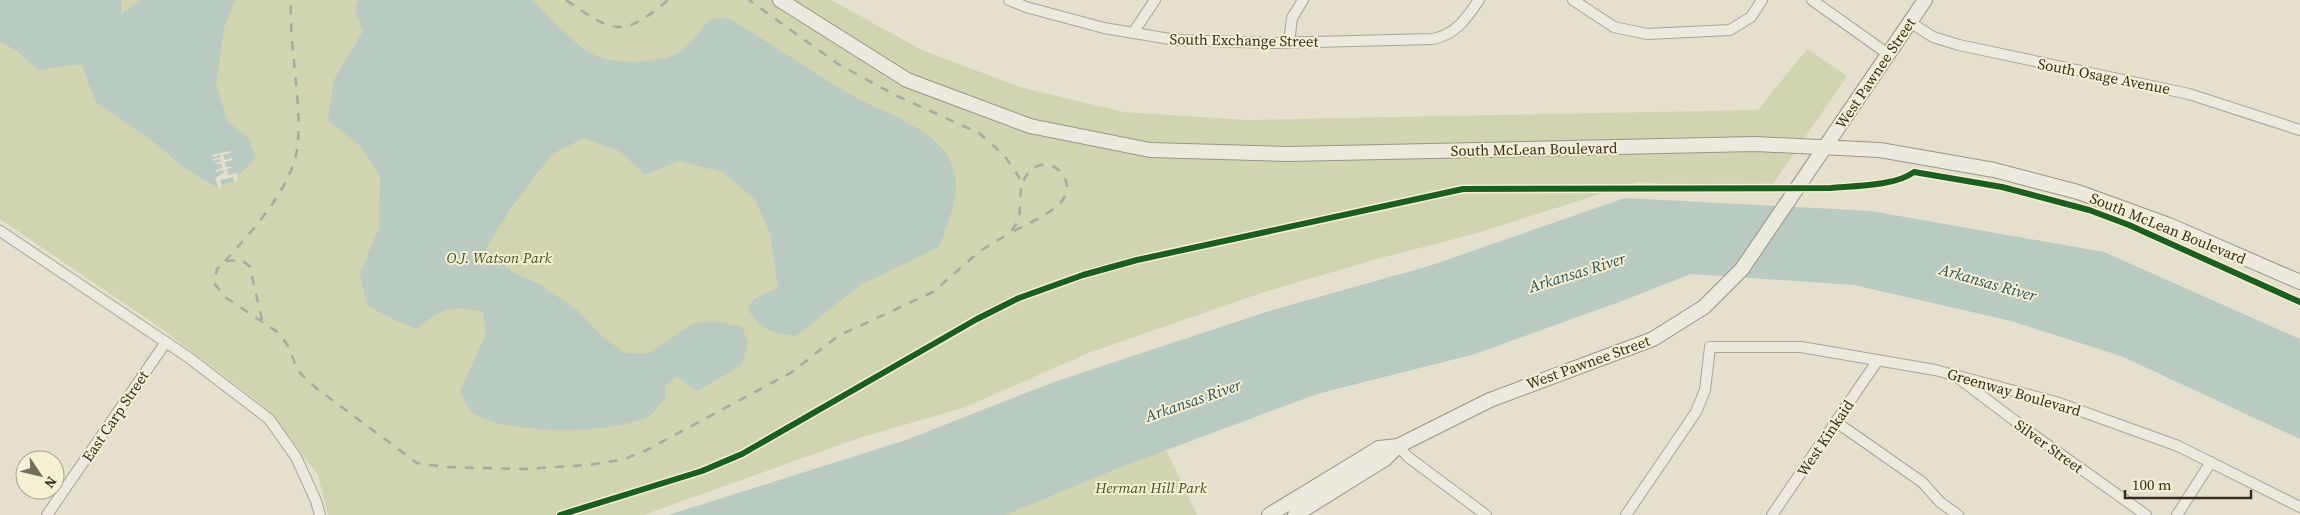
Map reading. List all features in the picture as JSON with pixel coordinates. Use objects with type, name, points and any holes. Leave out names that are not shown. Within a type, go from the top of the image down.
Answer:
[{"type":"main road","name":"South McLean Boulevard","points":[[780,0],[907,80],[1030,126],[1150,150],[1287,154],[1756,144],[1880,150],[1994,170],[2078,192],[2169,225],[2300,282]]},
{"type":"main road","name":"West Pawnee Street","points":[[1295,515],[1385,459],[1398,446],[1490,400],[1654,338],[1704,308],[1742,269],[1925,0]]},
{"type":"main road","name":"West Pawnee Street","points":[[1268,515],[1379,448],[1398,446]]},
{"type":"street","name":"South Exchange Street","points":[[1009,0],[1026,7],[1104,28],[1176,40],[1288,43],[1432,39],[1454,31],[1464,22],[1479,0]]},
{"type":"street","points":[[1133,33],[1155,0]]},
{"type":"street","points":[[1288,43],[1292,18],[1303,0]]},
{"type":"street","points":[[1573,0],[1614,27],[1632,33],[1647,34],[1730,30],[1750,17],[1762,0]]},
{"type":"street","points":[[1812,0],[1888,54]]},
{"type":"street","name":"South Osage Avenue","points":[[1910,22],[1933,37],[1959,45],[2189,94],[2300,130]]},
{"type":"street","points":[[0,231],[166,342],[269,419],[296,456],[316,501],[320,515]]},
{"type":"street","name":"East Carp Street","points":[[47,515],[166,342]]},
{"type":"street","name":"Greenway Boulevard","points":[[1626,515],[1696,412],[1705,390],[1710,347],[1801,347],[1954,375],[2056,402],[2178,446],[2300,506]]},
{"type":"street","name":"West Kinkaid","points":[[1772,515],[1878,360]]},
{"type":"street","name":"Silver Street","points":[[1954,375],[2035,436],[2146,515]]},
{"type":"street","points":[[1836,422],[1922,482],[1940,502],[1958,515]]},
{"type":"street","points":[[1398,446],[1408,457],[1486,515]]},
{"type":"street","points":[[2177,515],[2211,462]]},
{"type":"green space","name":"O.J. Watson Park","points":[[0,0],[831,0],[922,50],[1020,87],[1123,112],[1248,120],[1758,110],[1807,49],[1847,76],[1768,191],[1637,182],[1481,232],[1377,259],[1264,292],[1091,352],[963,408],[862,437],[643,515],[328,515],[318,475],[270,411],[162,329],[0,219]]},
{"type":"green space","name":"Herman Hill Park","points":[[1166,450],[1197,515],[987,515]]},
{"type":"water","points":[[0,0],[122,0],[121,15],[140,0],[235,0],[224,28],[216,84],[228,122],[249,138],[255,158],[234,181],[216,187],[184,168],[155,143],[96,102],[81,64],[38,70],[18,52],[0,41]]},
{"type":"water","points":[[358,0],[533,0],[561,29],[592,54],[609,60],[633,62],[656,60],[674,55],[689,44],[709,20],[728,18],[848,93],[915,127],[939,144],[953,166],[955,178],[956,190],[948,225],[939,247],[862,284],[796,336],[774,332],[763,327],[748,309],[754,299],[778,288],[770,233],[755,199],[722,172],[678,161],[645,175],[621,152],[584,138],[552,154],[512,207],[486,248],[512,272],[539,284],[576,309],[603,337],[625,353],[648,354],[694,323],[718,322],[742,327],[748,342],[742,365],[697,391],[677,377],[665,386],[666,397],[653,413],[648,417],[631,423],[610,427],[560,430],[511,426],[490,421],[472,412],[460,391],[486,334],[483,312],[464,308],[447,310],[425,322],[417,329],[392,319],[367,305],[360,274],[379,227],[380,175],[361,147],[328,120],[334,80],[363,31],[355,10]]},
{"type":"water","name":"Arkansas River","points":[[1625,198],[1871,211],[2104,252],[2300,339],[2300,439],[2121,356],[2011,321],[1854,285],[1691,274],[1475,354],[1317,394],[1116,469],[1005,515],[668,515],[906,440],[1051,383],[1266,312],[1429,266]]},
{"type":"pier","points":[[231,151],[231,153],[223,155],[225,160],[232,158],[232,160],[225,162],[226,167],[234,167],[227,169],[228,175],[238,173],[237,181],[236,183],[233,177],[221,180],[221,188],[219,188],[215,178],[224,173],[223,170],[216,172],[215,170],[222,168],[222,164],[214,164],[221,161],[221,159],[213,161],[213,159],[221,157],[220,155],[213,157],[212,155]]},
{"type":"railway","points":[[225,261],[271,206],[281,190],[295,158],[298,142],[298,124],[291,0]]},
{"type":"railway","points":[[566,0],[607,25],[618,27],[628,26],[639,21],[668,0]]},
{"type":"railway","points":[[262,320],[250,267],[242,260],[225,261],[217,269],[214,283],[225,297],[279,333],[288,346],[298,371],[316,388],[417,463],[445,467],[524,469],[587,465],[621,460],[645,451],[792,372],[838,336],[933,292],[980,251],[1010,233],[1019,220],[1021,188],[1019,177],[1004,155],[979,133],[895,95],[838,64],[749,0]]},
{"type":"railway","points":[[1014,231],[1051,211],[1061,202],[1066,192],[1066,183],[1062,174],[1056,168],[1047,165],[1038,166],[1029,173],[1021,186]]},
{"type":"cycle path","points":[[560,515],[702,471],[742,454],[977,319],[1019,298],[1083,275],[1137,260],[1463,189],[1831,188],[1886,183],[1906,177],[1914,172],[2002,187],[2089,210],[2129,225],[2300,302]]}]
